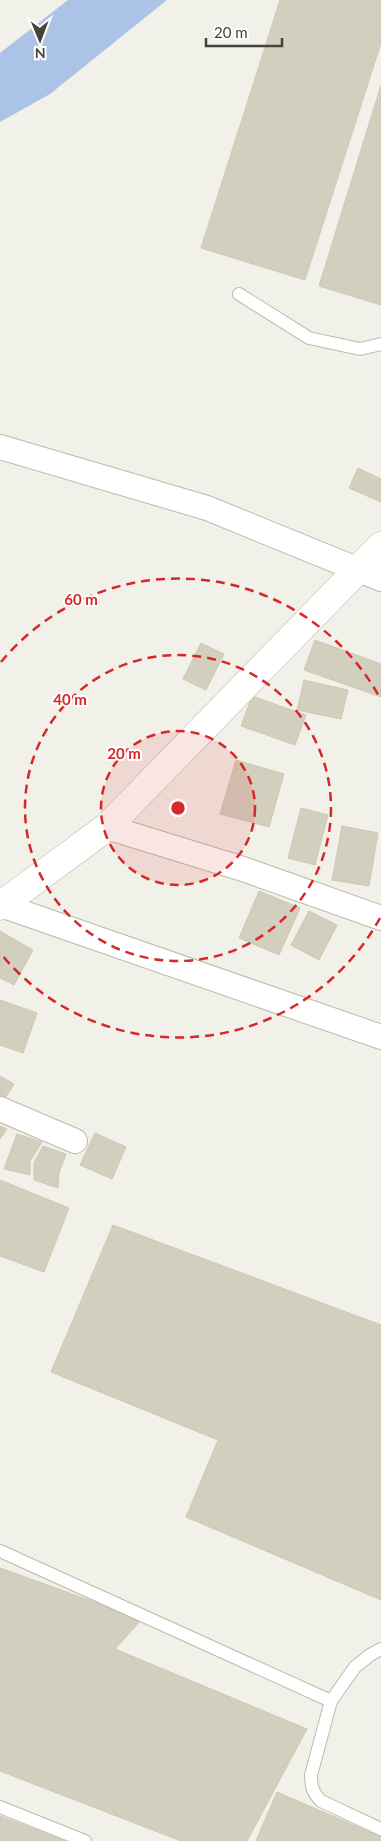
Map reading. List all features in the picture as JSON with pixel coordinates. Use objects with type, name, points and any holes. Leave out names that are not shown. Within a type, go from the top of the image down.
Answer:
[{"type":"street","points":[[0,447],[207,508],[369,575]]},
{"type":"street","points":[[1,905],[107,827],[369,575],[381,546]]},
{"type":"street","points":[[107,827],[243,869],[381,918]]},
{"type":"street","points":[[1,905],[381,1037]]},
{"type":"street","points":[[0,1109],[75,1141]]},
{"type":"lane","points":[[239,294],[309,338],[360,349],[381,344]]},
{"type":"lane","points":[[0,1552],[331,1701]]},
{"type":"lane","points":[[381,1649],[355,1667],[331,1701],[311,1775],[312,1788],[321,1801],[381,1830]]},
{"type":"lane","points":[[0,1807],[86,1841]]},
{"type":"water","points":[[68,0],[167,0],[50,94],[0,122],[0,53]]},
{"type":"building","points":[[280,0],[381,0],[381,43],[305,280],[201,248]]},
{"type":"building","points":[[381,85],[381,305],[319,286]]},
{"type":"building","points":[[358,468],[381,479],[381,502],[349,488]]},
{"type":"building","points":[[315,640],[381,664],[381,697],[304,670]]},
{"type":"building","points":[[201,643],[224,654],[206,690],[183,679]]},
{"type":"building","points":[[304,680],[348,690],[341,719],[297,710]]},
{"type":"building","points":[[252,696],[306,715],[295,745],[241,726]]},
{"type":"building","points":[[236,760],[284,774],[269,827],[220,814]]},
{"type":"building","points":[[301,808],[328,815],[315,865],[288,858]]},
{"type":"building","points":[[342,826],[378,833],[369,886],[332,880]]},
{"type":"building","points":[[259,891],[300,908],[279,955],[239,938]]},
{"type":"building","points":[[309,911],[337,925],[319,960],[291,945]]},
{"type":"building","points":[[0,931],[33,950],[14,985],[0,978]]},
{"type":"building","points":[[0,1000],[37,1013],[23,1053],[0,1045]]},
{"type":"building","points":[[0,1076],[14,1084],[4,1100],[0,1097]]},
{"type":"building","points":[[0,1126],[7,1129],[0,1139]]},
{"type":"building","points":[[95,1133],[126,1147],[112,1179],[80,1165]]},
{"type":"building","points":[[17,1134],[42,1142],[30,1161],[30,1175],[4,1169]]},
{"type":"building","points":[[43,1146],[66,1154],[59,1173],[58,1188],[34,1180],[34,1163]]},
{"type":"building","points":[[0,1180],[69,1208],[44,1272],[0,1256]]},
{"type":"building","points":[[113,1225],[381,1325],[381,1600],[186,1517],[218,1440],[51,1372]]},
{"type":"building","points":[[0,1568],[142,1619],[115,1649],[307,1729],[247,1841],[181,1841],[0,1771]]},
{"type":"building","points":[[277,1792],[381,1837],[381,1841],[256,1841]]},
{"type":"building","points":[[0,1816],[65,1841],[0,1841]]}]
